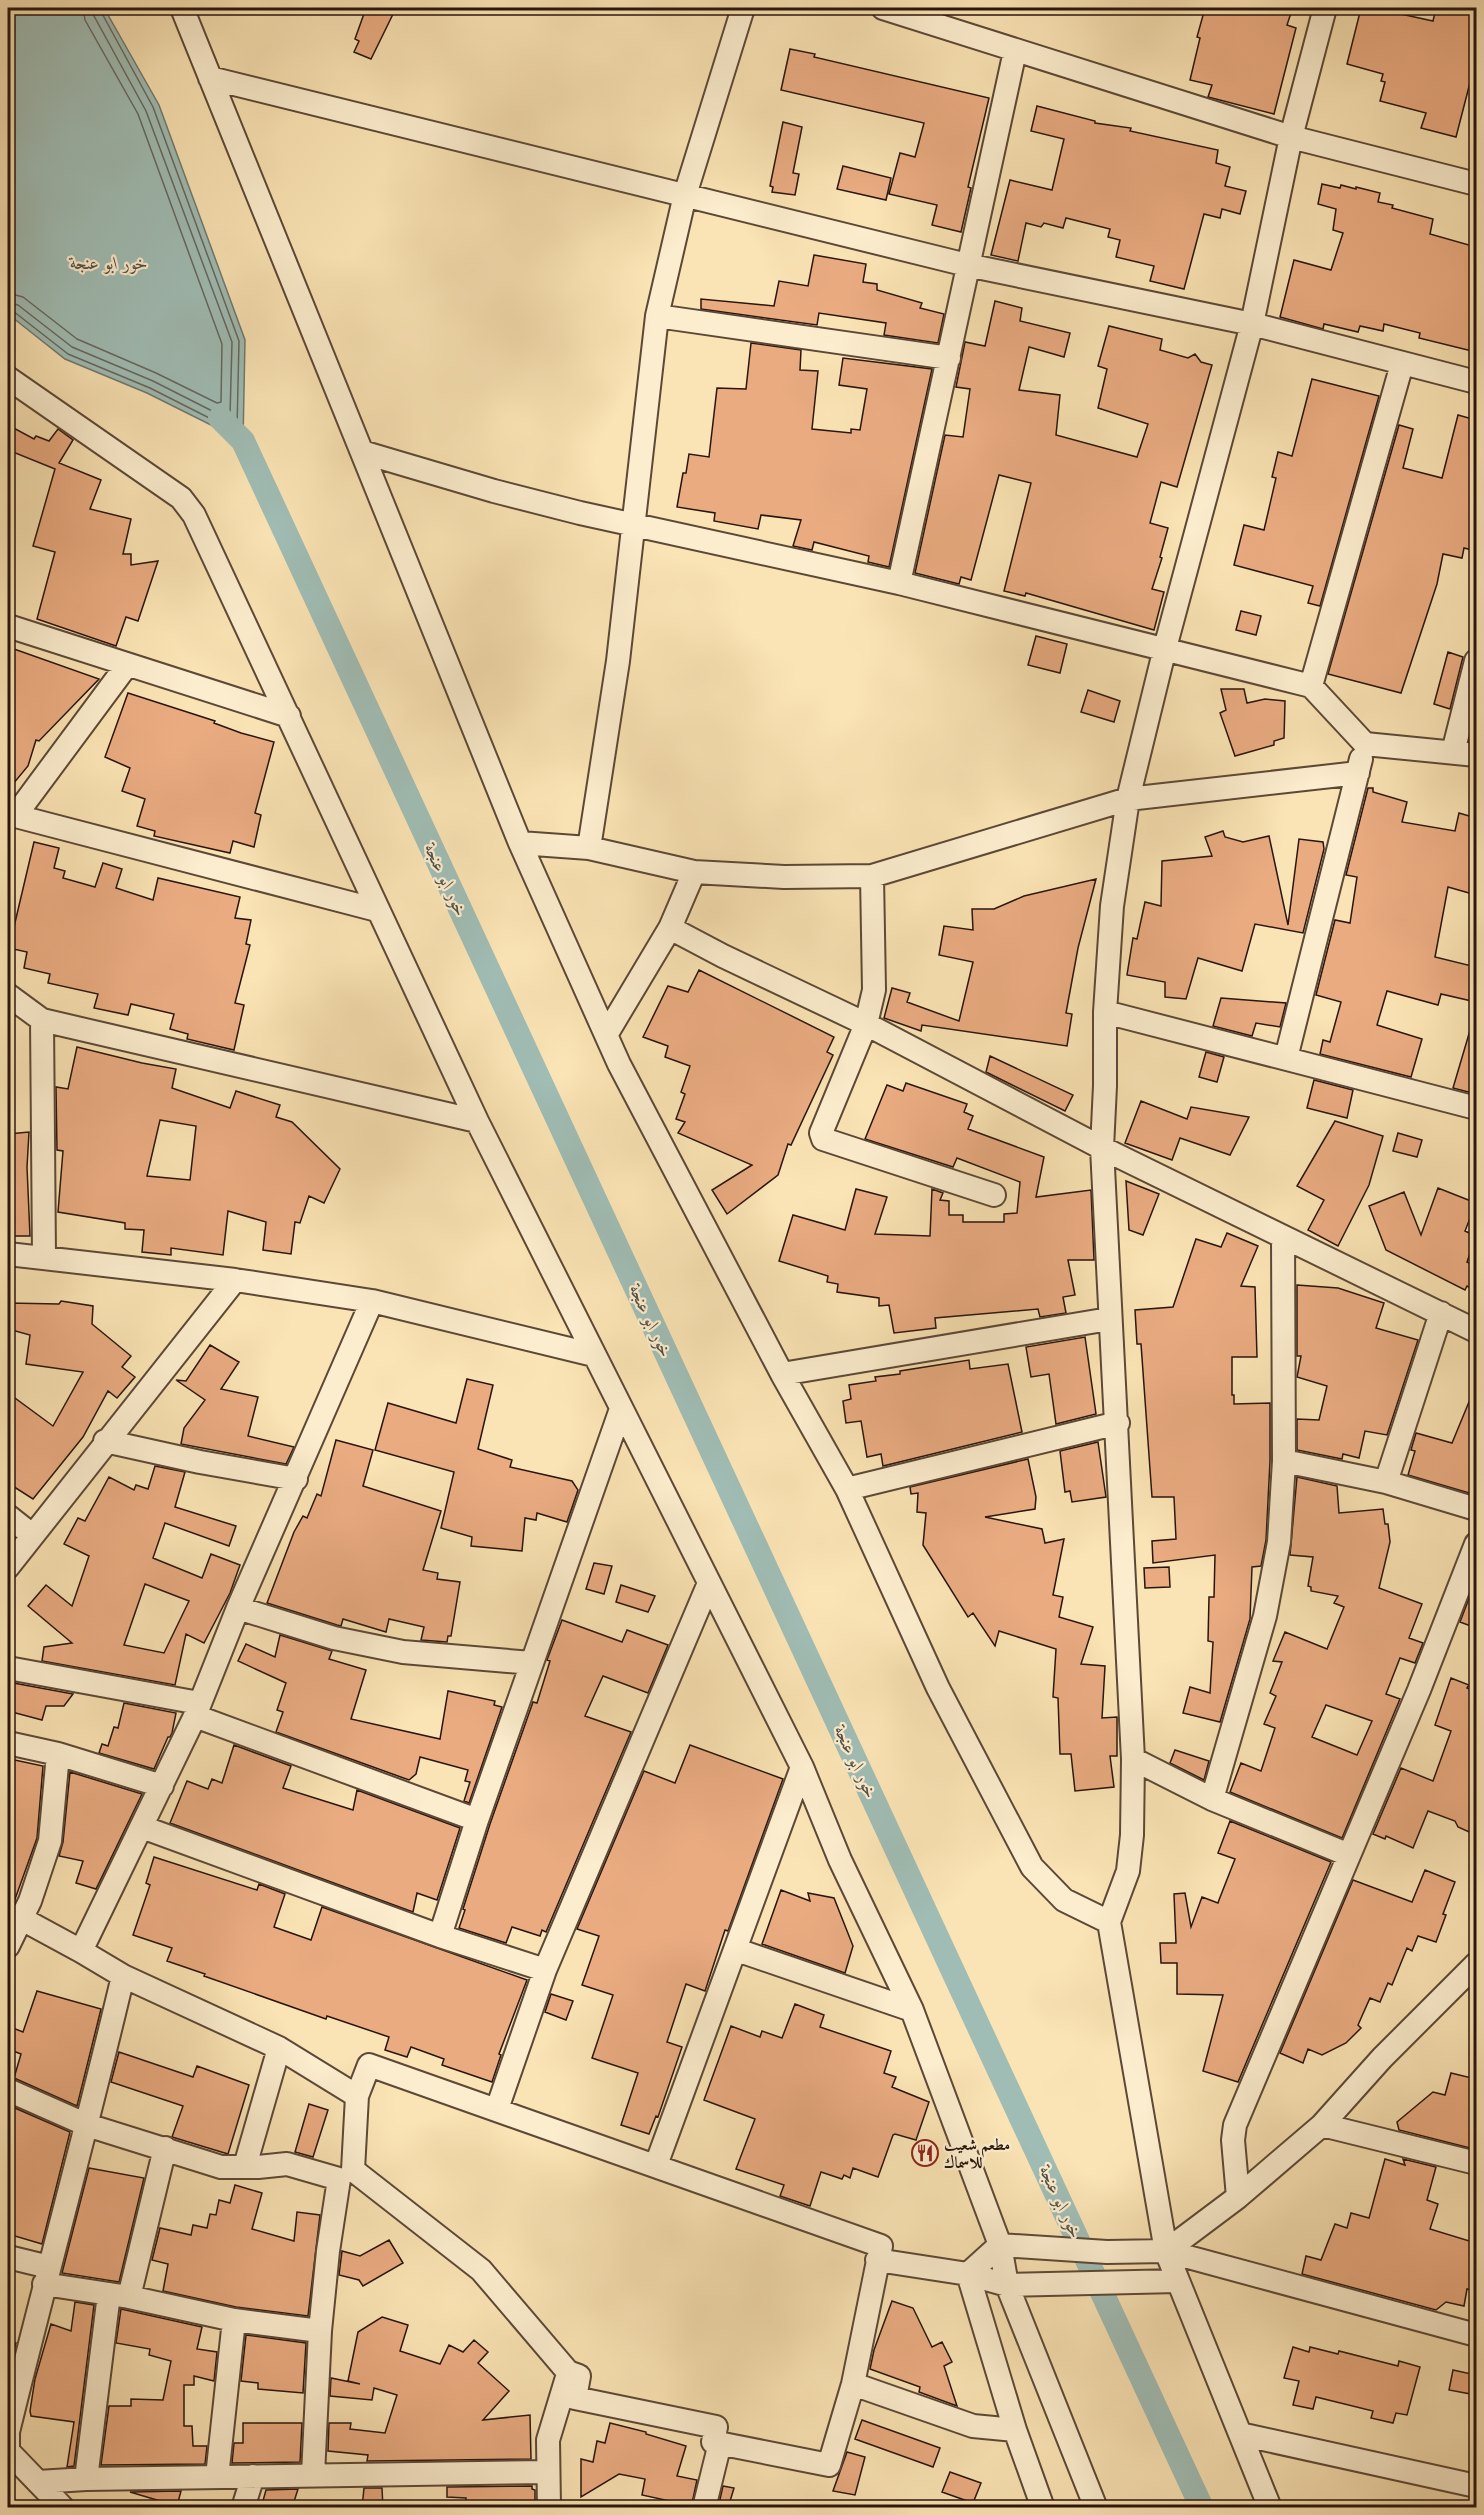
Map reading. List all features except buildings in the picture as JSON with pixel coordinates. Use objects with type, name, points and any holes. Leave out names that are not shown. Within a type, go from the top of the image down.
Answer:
[{"type":"street","points":[[182,8],[520,843],[619,1065],[782,1374],[847,1489],[938,1688],[1032,1867],[1064,1900],[1109,1922]]},
{"type":"street","points":[[589,848],[618,660],[657,316],[685,195],[743,8]]},
{"type":"street","points":[[883,8],[928,14],[1015,51],[1291,137],[1476,184]]},
{"type":"street","points":[[1270,2508],[1166,2251],[1109,1922],[1128,1871],[1132,1835],[1133,1759],[1118,1423],[1109,1319],[1102,1148],[1105,1012],[1112,906],[1128,799],[1165,648],[1252,324],[1291,137],[1325,8]]},
{"type":"street","points":[[899,583],[1015,51]]},
{"type":"street","points":[[210,78],[967,265],[1252,324],[1476,382]]},
{"type":"street","points":[[657,316],[949,358]]},
{"type":"street","points":[[1311,686],[1402,364]]},
{"type":"street","points":[[8,378],[181,498],[194,515],[477,1121],[802,1767],[840,1860],[912,2010],[999,2245],[1007,2285],[1096,2508]]},
{"type":"street","points":[[362,452],[494,491],[899,583],[1311,686],[1365,744],[1476,755]]},
{"type":"street","points":[[8,626],[289,716]]},
{"type":"street","points":[[1453,752],[1476,661]]},
{"type":"street","points":[[127,665],[11,814],[377,910]]},
{"type":"street","points":[[1286,1058],[1365,744]]},
{"type":"street","points":[[520,843],[589,848],[693,872],[784,877],[872,876],[1128,799],[1358,773]]},
{"type":"street","points":[[606,1035],[670,928],[693,872]]},
{"type":"street","points":[[872,876],[874,990],[866,1024],[821,1132],[822,1139],[994,1196]]},
{"type":"street","points":[[670,928],[723,956],[866,1024],[1102,1148],[1476,1331]]},
{"type":"street","points":[[8,994],[42,1020],[477,1121]]},
{"type":"street","points":[[1105,1012],[1476,1108]]},
{"type":"street","points":[[42,1020],[44,1257]]},
{"type":"street","points":[[1212,1799],[1265,1616],[1280,1542],[1284,1461],[1283,1238]]},
{"type":"street","points":[[8,1254],[235,1280],[372,1301],[594,1354]]},
{"type":"street","points":[[8,1567],[105,1441],[235,1280]]},
{"type":"street","points":[[81,1951],[197,1710],[238,1608],[372,1301]]},
{"type":"street","points":[[1386,1482],[1441,1313]]},
{"type":"street","points":[[782,1374],[1109,1319]]},
{"type":"street","points":[[440,1936],[477,1820],[621,1409]]},
{"type":"street","points":[[847,1489],[1118,1423]]},
{"type":"street","points":[[105,1441],[200,1462],[296,1479]]},
{"type":"street","points":[[1284,1461],[1386,1482],[1476,1509]]},
{"type":"street","points":[[8,1516],[32,1535]]},
{"type":"street","points":[[1238,2197],[1233,2140],[1235,2125],[1419,1690],[1476,1544]]},
{"type":"street","points":[[498,2109],[545,1971],[709,1583]]},
{"type":"street","points":[[238,1608],[334,1638],[403,1652],[532,1663]]},
{"type":"street","points":[[8,1668],[197,1710],[477,1820]]},
{"type":"street","points":[[8,1743],[58,1754],[162,1786]]},
{"type":"street","points":[[8,1946],[15,1917],[50,1841],[58,1754]]},
{"type":"street","points":[[1133,1759],[1212,1799],[1349,1855]]},
{"type":"street","points":[[656,2165],[737,1950],[802,1767]]},
{"type":"street","points":[[142,1827],[440,1936],[545,1971]]},
{"type":"street","points":[[15,1917],[81,1951],[123,1976],[279,2048],[357,2096]]},
{"type":"street","points":[[737,1950],[912,2010]]},
{"type":"street","points":[[1166,2251],[1238,2197],[1322,2125],[1382,2058],[1475,1968]]},
{"type":"street","points":[[63,2508],[8,2453],[9,2432],[123,1976]]},
{"type":"street","points":[[245,2166],[279,2048]]},
{"type":"street","points":[[8,2090],[87,2126],[165,2148],[220,2167],[258,2168],[287,2164],[346,2175],[481,2270],[568,2372],[579,2376],[574,2398],[716,2427],[712,2442],[829,2465],[853,2384],[881,2246],[369,2065],[357,2096],[346,2175],[328,2251],[320,2331],[313,2475]]},
{"type":"street","points":[[1322,2125],[1476,2163]]},
{"type":"street","points":[[86,2479],[119,2296],[165,2148]]},
{"type":"street","points":[[968,2274],[999,2245],[1107,2252],[1166,2251],[1476,2336]]},
{"type":"street","points":[[8,2257],[47,2275],[119,2296],[234,2320],[320,2331]]},
{"type":"street","points":[[877,2260],[968,2274],[1007,2285],[1178,2281]]},
{"type":"street","points":[[968,2274],[1015,2430],[1043,2508]]},
{"type":"street","points":[[217,2477],[234,2320]]},
{"type":"street","points":[[549,2508],[548,2440],[568,2372]]},
{"type":"street","points":[[853,2384],[973,2426],[1015,2430]]},
{"type":"street","points":[[1240,2434],[1476,2486]]},
{"type":"street","points":[[704,2508],[720,2443]]},
{"type":"street","points":[[39,2482],[86,2479],[548,2472]]},
{"type":"street","points":[[243,2508],[253,2476]]},
{"type":"water","name":"خور ابو عنجة","points":[[8,8],[104,8],[159,105],[245,340],[243,441],[147,393],[65,359],[8,314]]},
{"type":"waterway","name":"خور ابو عنجة","points":[[220,418],[243,441],[1202,2508]]},
{"type":"place","name":"مطعم شعيب للاسماك","points":[[925,2153]]}]
